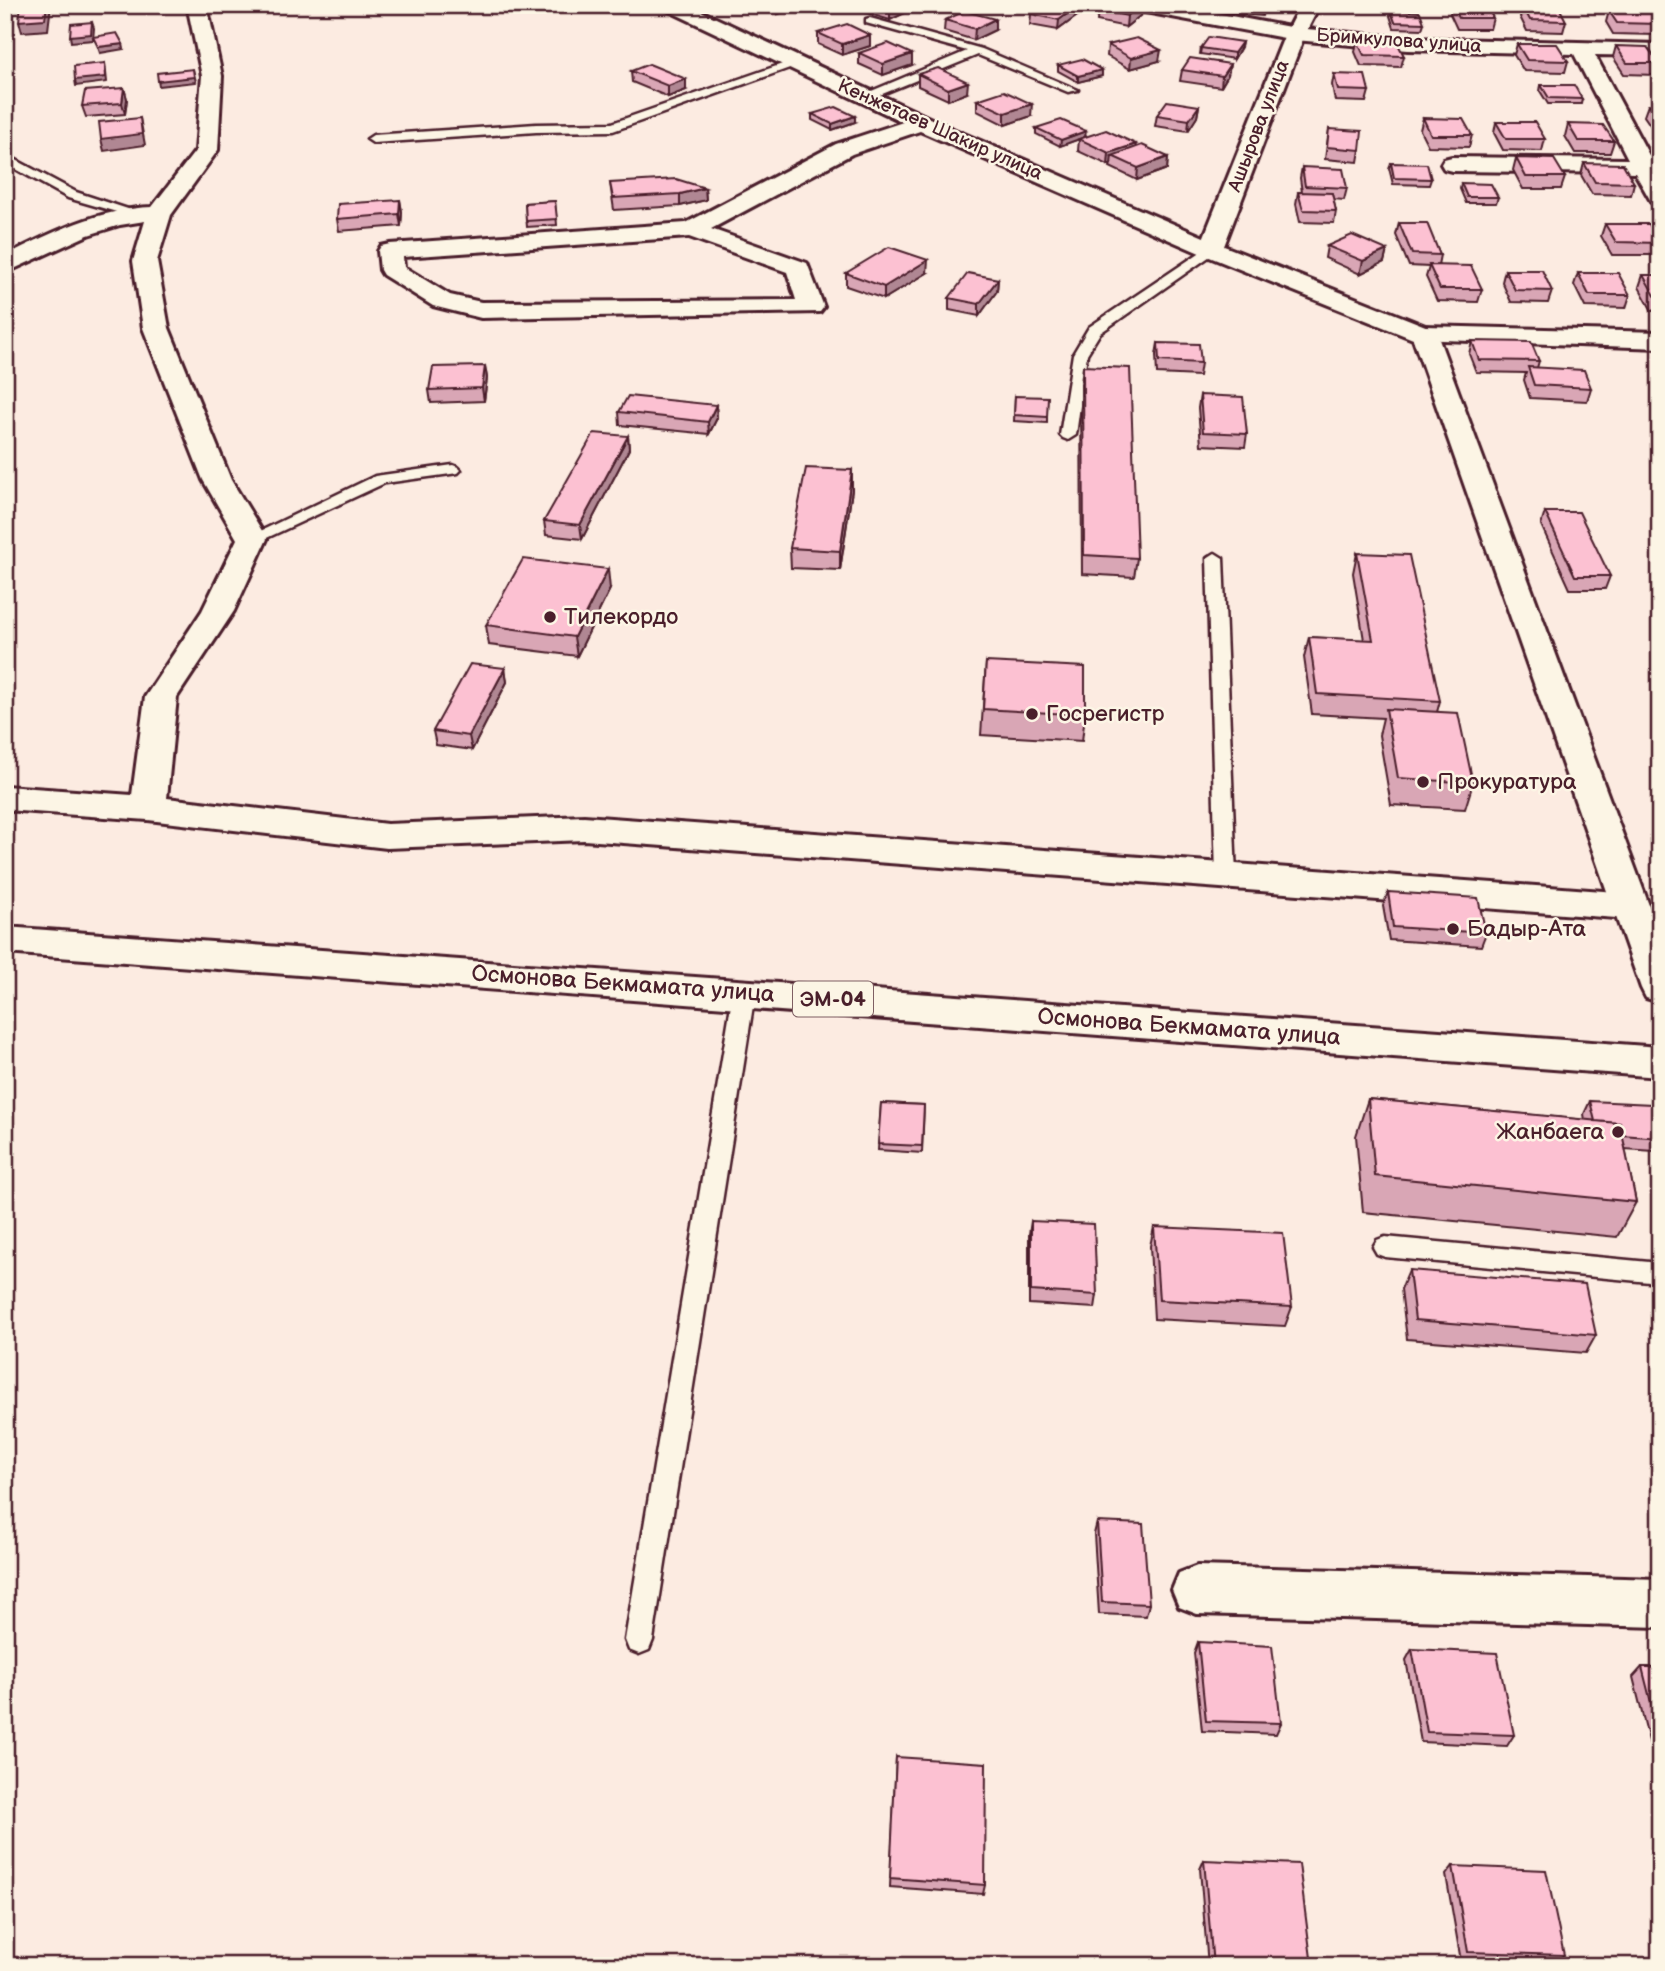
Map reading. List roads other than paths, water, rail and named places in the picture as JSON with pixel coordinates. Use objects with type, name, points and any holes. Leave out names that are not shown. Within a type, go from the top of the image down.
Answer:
[{"type":"main road","points":[[5,266],[81,228],[147,213],[207,150],[212,76],[197,5]]},
{"type":"main road","name":"Кенжетаев Шакир улица","points":[[672,5],[922,124],[1211,249],[1424,334]]},
{"type":"main road","name":"Бримкулова улица","points":[[1140,5],[1295,34],[1408,44],[1660,50]]},
{"type":"main road","name":"Ашырова улица","points":[[1211,249],[1295,34],[1310,5]]},
{"type":"main road","points":[[1581,48],[1652,167],[1660,198]]},
{"type":"main road","points":[[691,230],[798,268],[811,307],[481,310],[442,302],[391,270],[390,251],[691,230],[844,149],[922,124]]},
{"type":"main road","points":[[1452,164],[1652,167]]},
{"type":"main road","points":[[147,213],[145,261],[156,328],[216,480],[252,539],[218,611],[161,697],[148,808]]},
{"type":"main road","points":[[1660,340],[1424,334],[1660,988]]},
{"type":"main road","points":[[5,798],[148,808],[387,836],[583,828],[1630,906]]},
{"type":"main road","name":"Осмонова Бекмамата улица","points":[[5,940],[1660,1062]]},
{"type":"main road","points":[[1197,1590],[1660,1603]]},
{"type":"lane","points":[[870,21],[978,51],[1072,90]]},
{"type":"lane","points":[[866,97],[978,51]]},
{"type":"lane","points":[[373,139],[536,128],[613,127],[794,63]]},
{"type":"lane","points":[[5,158],[72,195],[147,213]]},
{"type":"lane","points":[[1069,435],[1080,354],[1094,330],[1211,249]]},
{"type":"lane","points":[[252,539],[381,479],[453,470]]},
{"type":"lane","points":[[1215,558],[1226,876]]},
{"type":"lane","points":[[639,1640],[744,993]]},
{"type":"lane","points":[[1385,1247],[1660,1273]]},
{"type":"place","name":"Тилекордо","points":[[550,617]]},
{"type":"place","name":"Госрегистр","points":[[1032,714]]},
{"type":"place","name":"Прокуратура","points":[[1423,782]]},
{"type":"place","name":"Бадыр-Ата","points":[[1453,929]]},
{"type":"place","name":"Жанбаега","points":[[1618,1132]]}]
